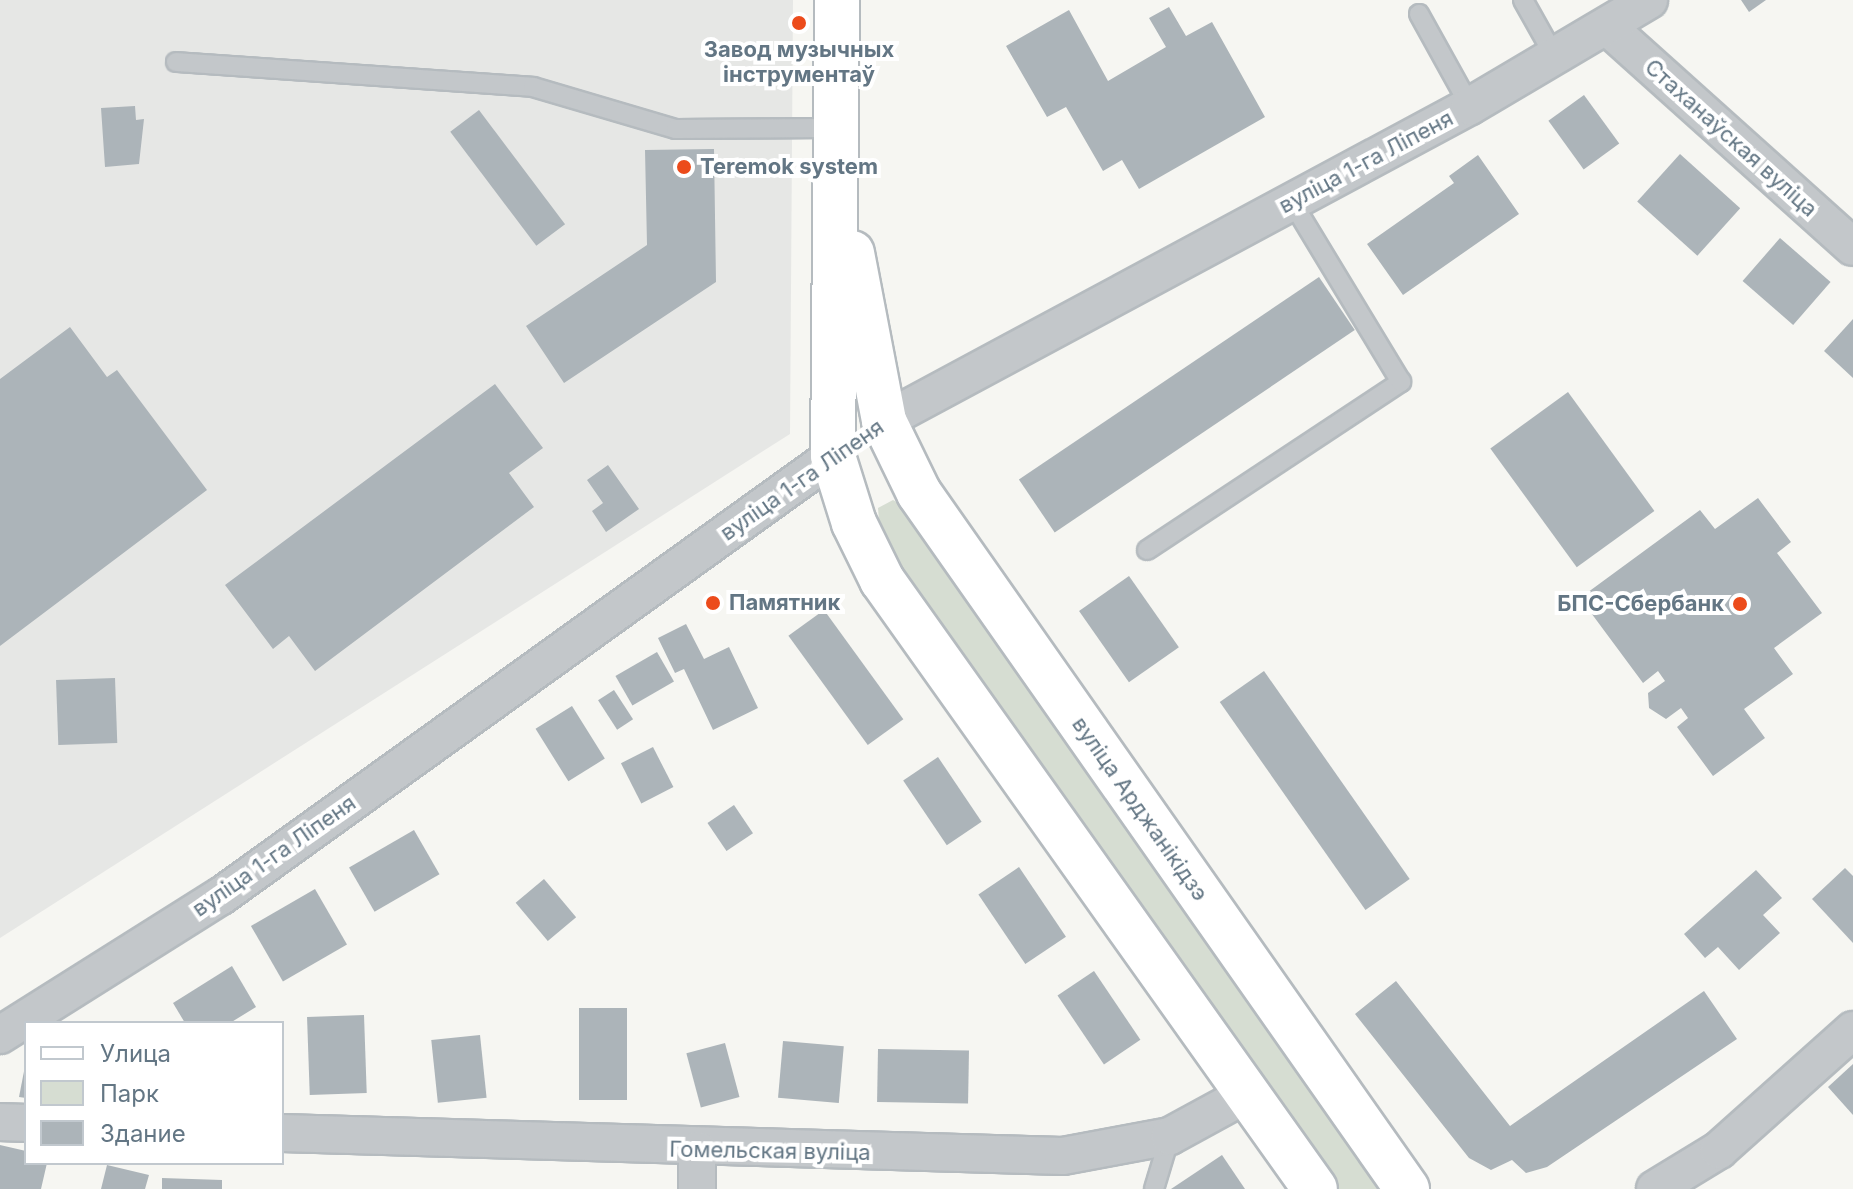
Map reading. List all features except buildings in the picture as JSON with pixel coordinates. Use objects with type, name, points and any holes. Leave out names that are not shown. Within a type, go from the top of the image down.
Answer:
[{"type":"main road","points":[[837,0],[831,137],[833,456],[882,580],[1315,1189]]},
{"type":"main road","name":"вуліца Арджанікідзэ","points":[[831,137],[884,421],[919,493],[1407,1189]]},
{"type":"main road","name":"вуліца 1-га Ліпеня","points":[[833,456],[884,421]]},
{"type":"street","name":"вуліца 1-га Ліпеня","points":[[884,421],[1610,29],[1649,0]]},
{"type":"street","name":"Стаханаўская вуліца","points":[[1610,29],[1853,247]]},
{"type":"street","name":"вуліца 1-га Ліпеня","points":[[0,1035],[221,896],[833,456]]},
{"type":"street","points":[[1655,1189],[1719,1150],[1853,1030]]},
{"type":"street","name":"Гомельская вуліца","points":[[284,1133],[698,1150],[1063,1156],[1170,1136],[1247,1094]]},
{"type":"street","points":[[0,1122],[24,1123]]},
{"type":"street","points":[[697,1189],[698,1150]]},
{"type":"lane","points":[[1523,0],[1555,57]]},
{"type":"lane","points":[[1419,14],[1470,106]]},
{"type":"lane","points":[[176,62],[533,87],[676,129],[831,137]]},
{"type":"lane","points":[[1147,550],[1401,382],[1292,202]]},
{"type":"lane","points":[[1154,1189],[1170,1136]]},
{"type":"shaded area","points":[[0,0],[793,0],[790,434],[0,938]]},
{"type":"green space","points":[[893,500],[908,508],[1388,1189],[1333,1189],[881,546],[878,508]]},
{"type":"place","name":"Завод музычных інструментаў","points":[[799,23]]},
{"type":"place","name":"Teremok system","points":[[684,167]]},
{"type":"place","name":"Памятник","points":[[713,603]]},
{"type":"place","name":"БПС-Сбербанк","points":[[1740,604]]}]
